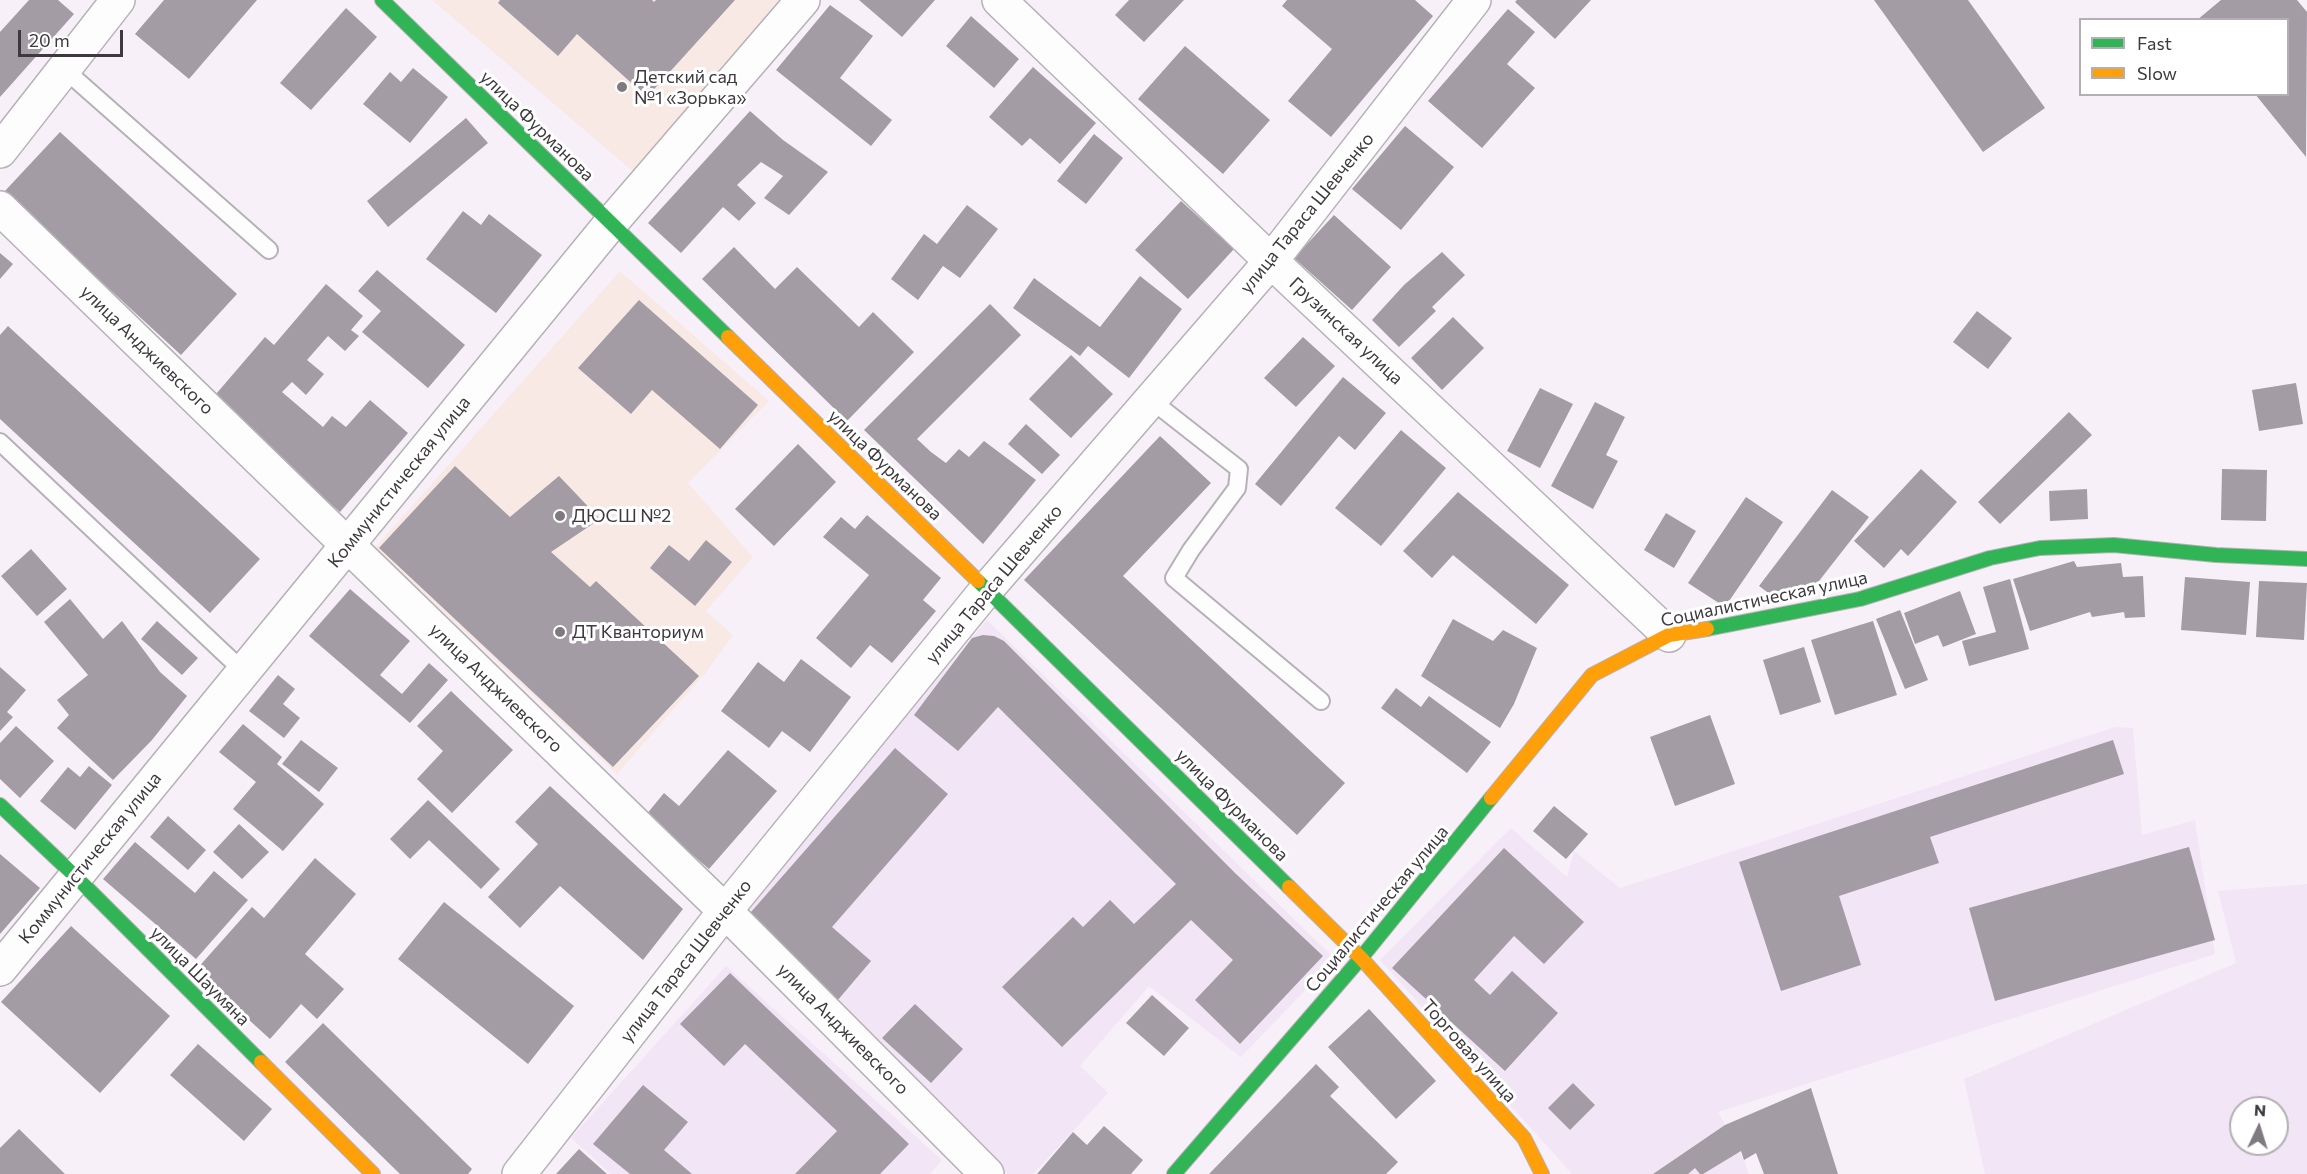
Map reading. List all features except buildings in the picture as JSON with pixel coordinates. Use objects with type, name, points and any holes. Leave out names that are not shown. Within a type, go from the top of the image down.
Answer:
[{"type":"street","points":[[0,151],[117,0]]},
{"type":"street","name":"улица Фурманова","points":[[382,0],[987,589],[1361,958]]},
{"type":"street","name":"Коммунистическая улица","points":[[0,969],[611,223],[803,0]]},
{"type":"street","name":"Грузинская улица","points":[[999,0],[1271,261],[1669,635]]},
{"type":"street","name":"улица Тараса Шевченко","points":[[519,1174],[725,910],[987,589],[1271,261],[1474,0]]},
{"type":"street","name":"улица Анджиевского","points":[[0,208],[725,910],[987,1174]]},
{"type":"street","name":"Социалистическая улица","points":[[1174,1174],[1361,958],[1592,675],[1669,635],[1724,627],[1860,599],[1990,558],[2040,548],[2114,544],[2216,555],[2307,560]]},
{"type":"street","name":"улица Шаумяна","points":[[0,804],[373,1174]]},
{"type":"street","name":"Торговая улица","points":[[1361,958],[1524,1138],[1542,1174]]},
{"type":"lane","points":[[64,69],[269,250]]},
{"type":"lane","points":[[1151,400],[1239,469],[1237,488],[1191,550],[1174,578],[1321,701]]},
{"type":"lane","points":[[0,442],[243,672]]},
{"type":"shaded area","name":"Детский сад №1 «Зорька»","points":[[432,0],[785,0],[636,174]]},
{"type":"shaded area","name":"ДЮСШ №2","points":[[620,271],[769,401],[688,483],[753,557],[706,611],[733,635],[707,671],[617,774],[375,548]]},
{"type":"shaded area","points":[[987,620],[1335,959],[1241,1057],[1149,986],[1080,1066],[1108,1093],[1033,1174],[1008,1174],[739,915]]},
{"type":"shaded area","points":[[2115,727],[2133,728],[2142,835],[2195,820],[2215,954],[1718,1112],[1749,1174],[1572,1174],[1380,960],[1511,828],[1567,877],[1574,851],[1620,888]]},
{"type":"shaded area","points":[[2307,884],[2307,1174],[1985,1174],[1964,1079],[2236,963],[2218,891]]},
{"type":"shaded area","points":[[726,966],[942,1160],[930,1174],[611,1174],[571,1138]]},
{"type":"traffic: fast","points":[[382,0],[728,337]]},
{"type":"traffic: fast","points":[[1707,629],[1860,599],[1990,558],[2040,548],[2114,545],[2216,555],[2307,559]]},
{"type":"traffic: fast","points":[[978,581],[1289,887]]},
{"type":"traffic: fast","points":[[1174,1174],[1361,958],[1491,798]]},
{"type":"traffic: fast","points":[[0,805],[75,876],[261,1062]]},
{"type":"traffic: slow","points":[[728,337],[978,581]]},
{"type":"traffic: slow","points":[[1491,798],[1592,675],[1669,635],[1707,629]]},
{"type":"traffic: slow","points":[[1289,887],[1361,958],[1524,1138],[1542,1174]]},
{"type":"traffic: slow","points":[[261,1062],[373,1174]]},
{"type":"place","name":"Детский сад №1 «Зорька»","points":[[622,87]]},
{"type":"place","name":"ДЮСШ №2","points":[[560,516]]},
{"type":"place","name":"ДТ Кванториум","points":[[560,632]]}]
